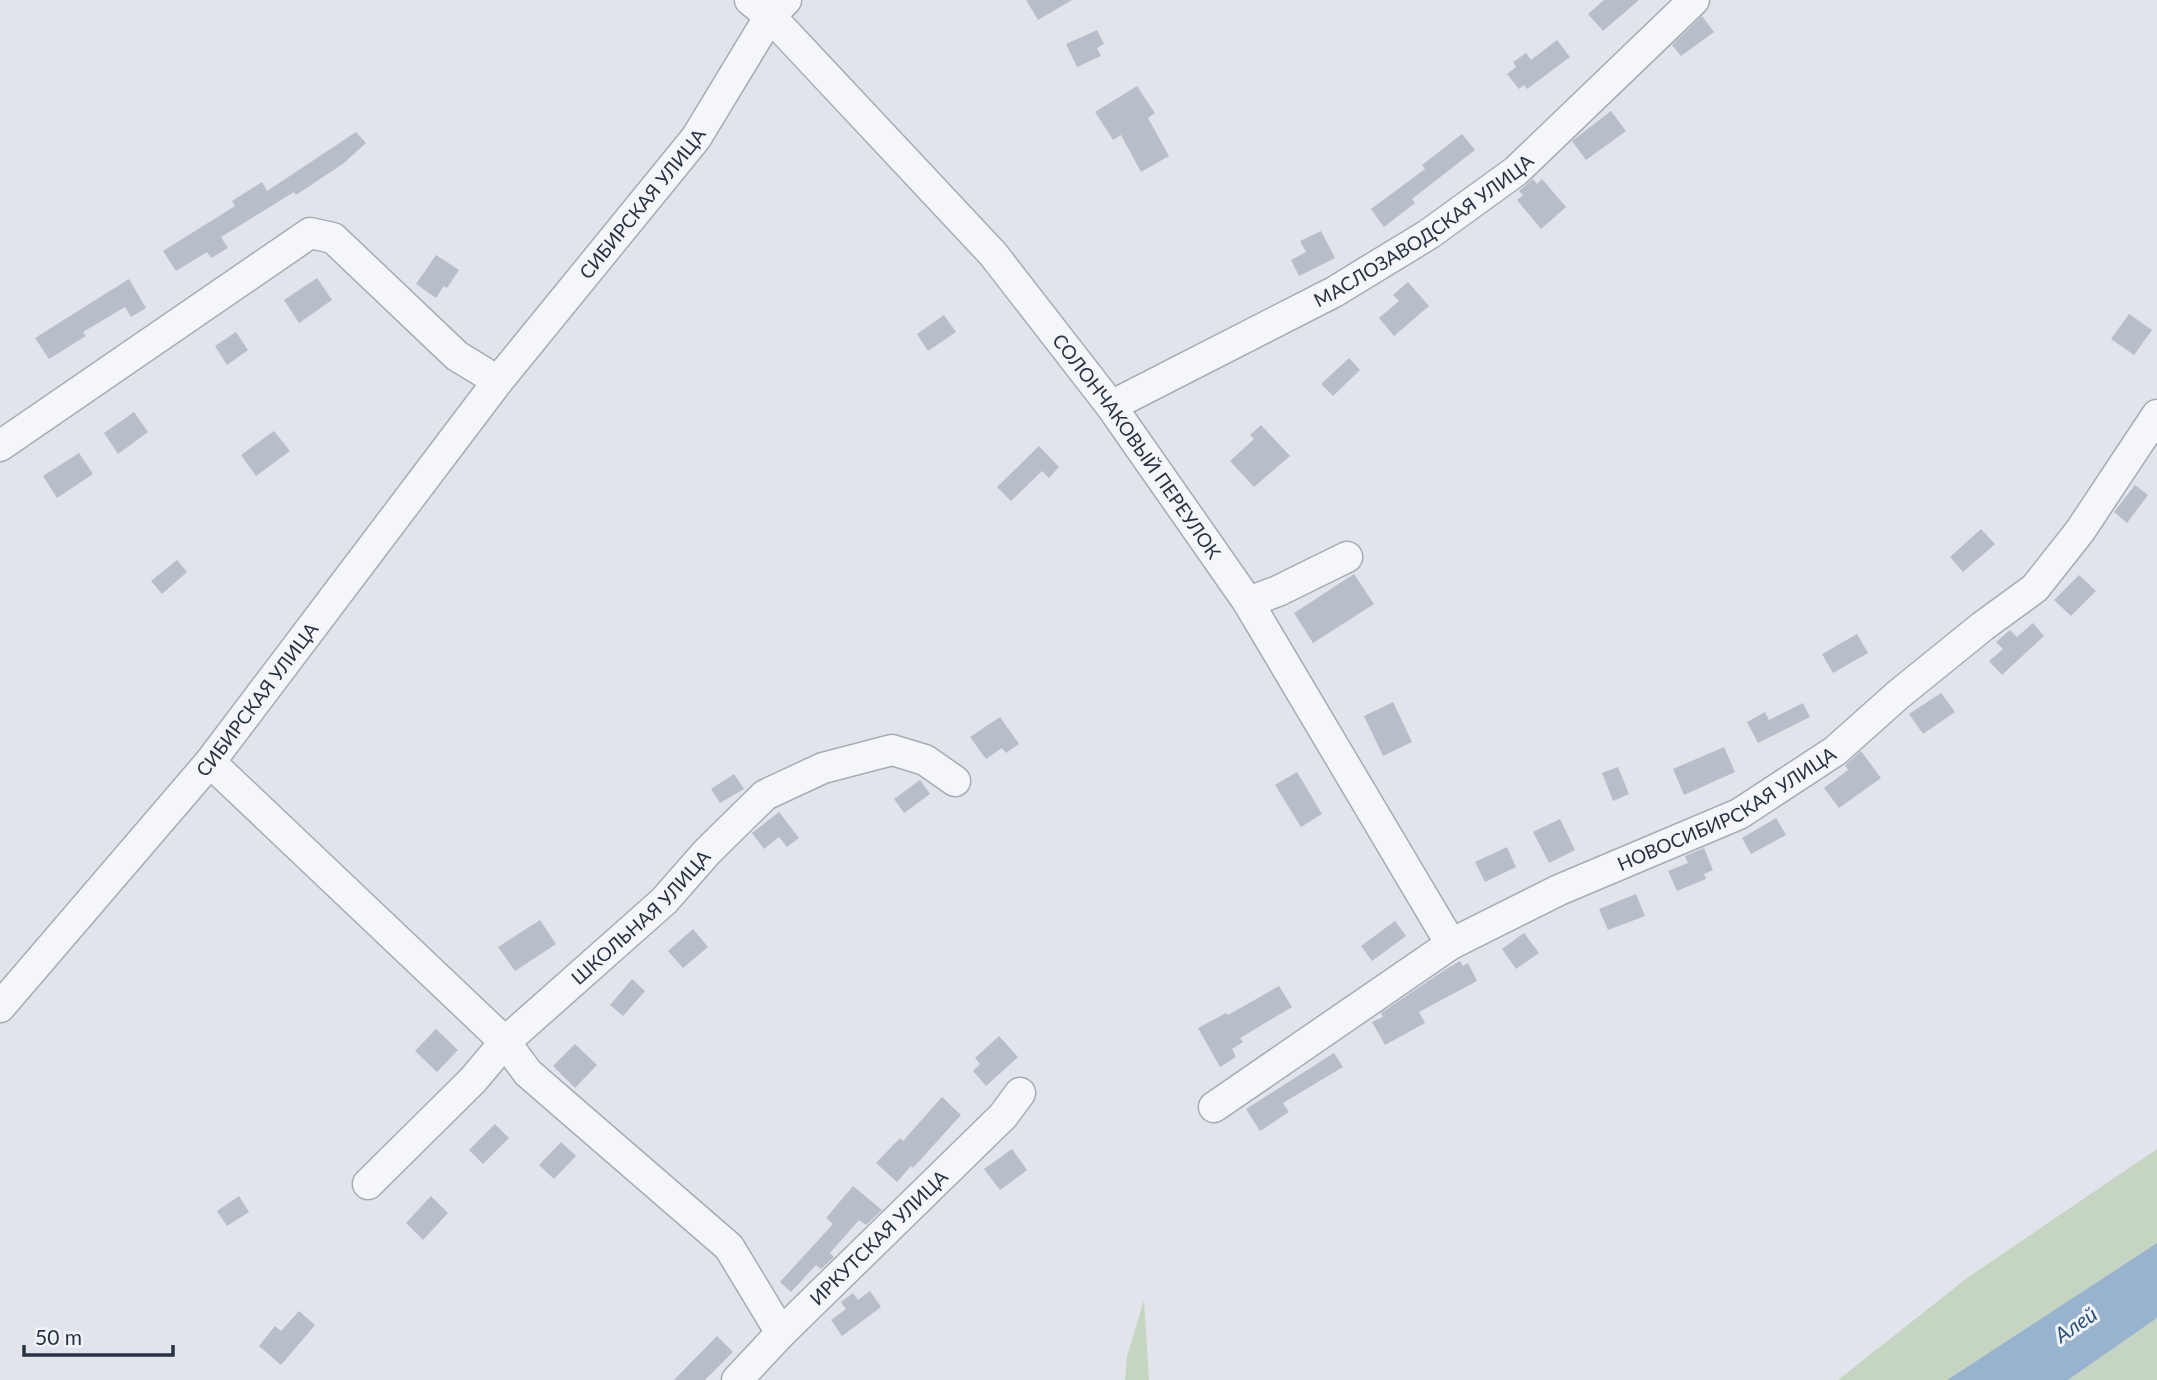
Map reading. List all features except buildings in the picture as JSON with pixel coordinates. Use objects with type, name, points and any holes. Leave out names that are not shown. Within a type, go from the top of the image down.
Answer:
[{"type":"street","name":"МАСЛОЗАВОДСКАЯ УЛИЦА","points":[[1111,406],[1334,292],[1429,233],[1516,171],[1694,0]]},
{"type":"street","name":"СОЛОНЧАКОВЫЙ ПЕРЕУЛОК","points":[[768,5],[993,254],[1111,406],[1248,602],[1451,944]]},
{"type":"street","name":"СИБИРСКАЯ УЛИЦА","points":[[0,1007],[210,762],[498,381],[696,138],[768,5]]},
{"type":"street","points":[[0,446],[310,233],[333,238],[457,356],[498,381]]},
{"type":"street","name":"НОВОСИБИРСКАЯ УЛИЦА","points":[[1214,1107],[1451,944],[1559,890],[1739,814],[1835,751],[1909,686],[2035,588],[2080,531],[2157,415]]},
{"type":"street","points":[[1248,602],[1278,591],[1347,557]]},
{"type":"street","name":"ШКОЛЬНАЯ УЛИЦА","points":[[368,1184],[473,1080],[505,1042],[664,901],[706,852],[765,795],[823,768],[892,750],[925,760],[955,781]]},
{"type":"street","points":[[210,762],[505,1042],[528,1073],[729,1247],[781,1333]]},
{"type":"street","name":"ИРКУТСКАЯ УЛИЦА","points":[[737,1380],[781,1333],[1003,1116],[1020,1093]]},
{"type":"green space","points":[[2157,1149],[2157,1243],[1947,1380],[1838,1380],[1967,1278]]},
{"type":"green space","points":[[1144,1300],[1149,1380],[1125,1380],[1127,1356]]},
{"type":"green space","points":[[2157,1318],[2157,1380],[2068,1380]]},
{"type":"water","name":"Алей","points":[[2157,1243],[2157,1318],[2068,1380],[1947,1380]]}]
